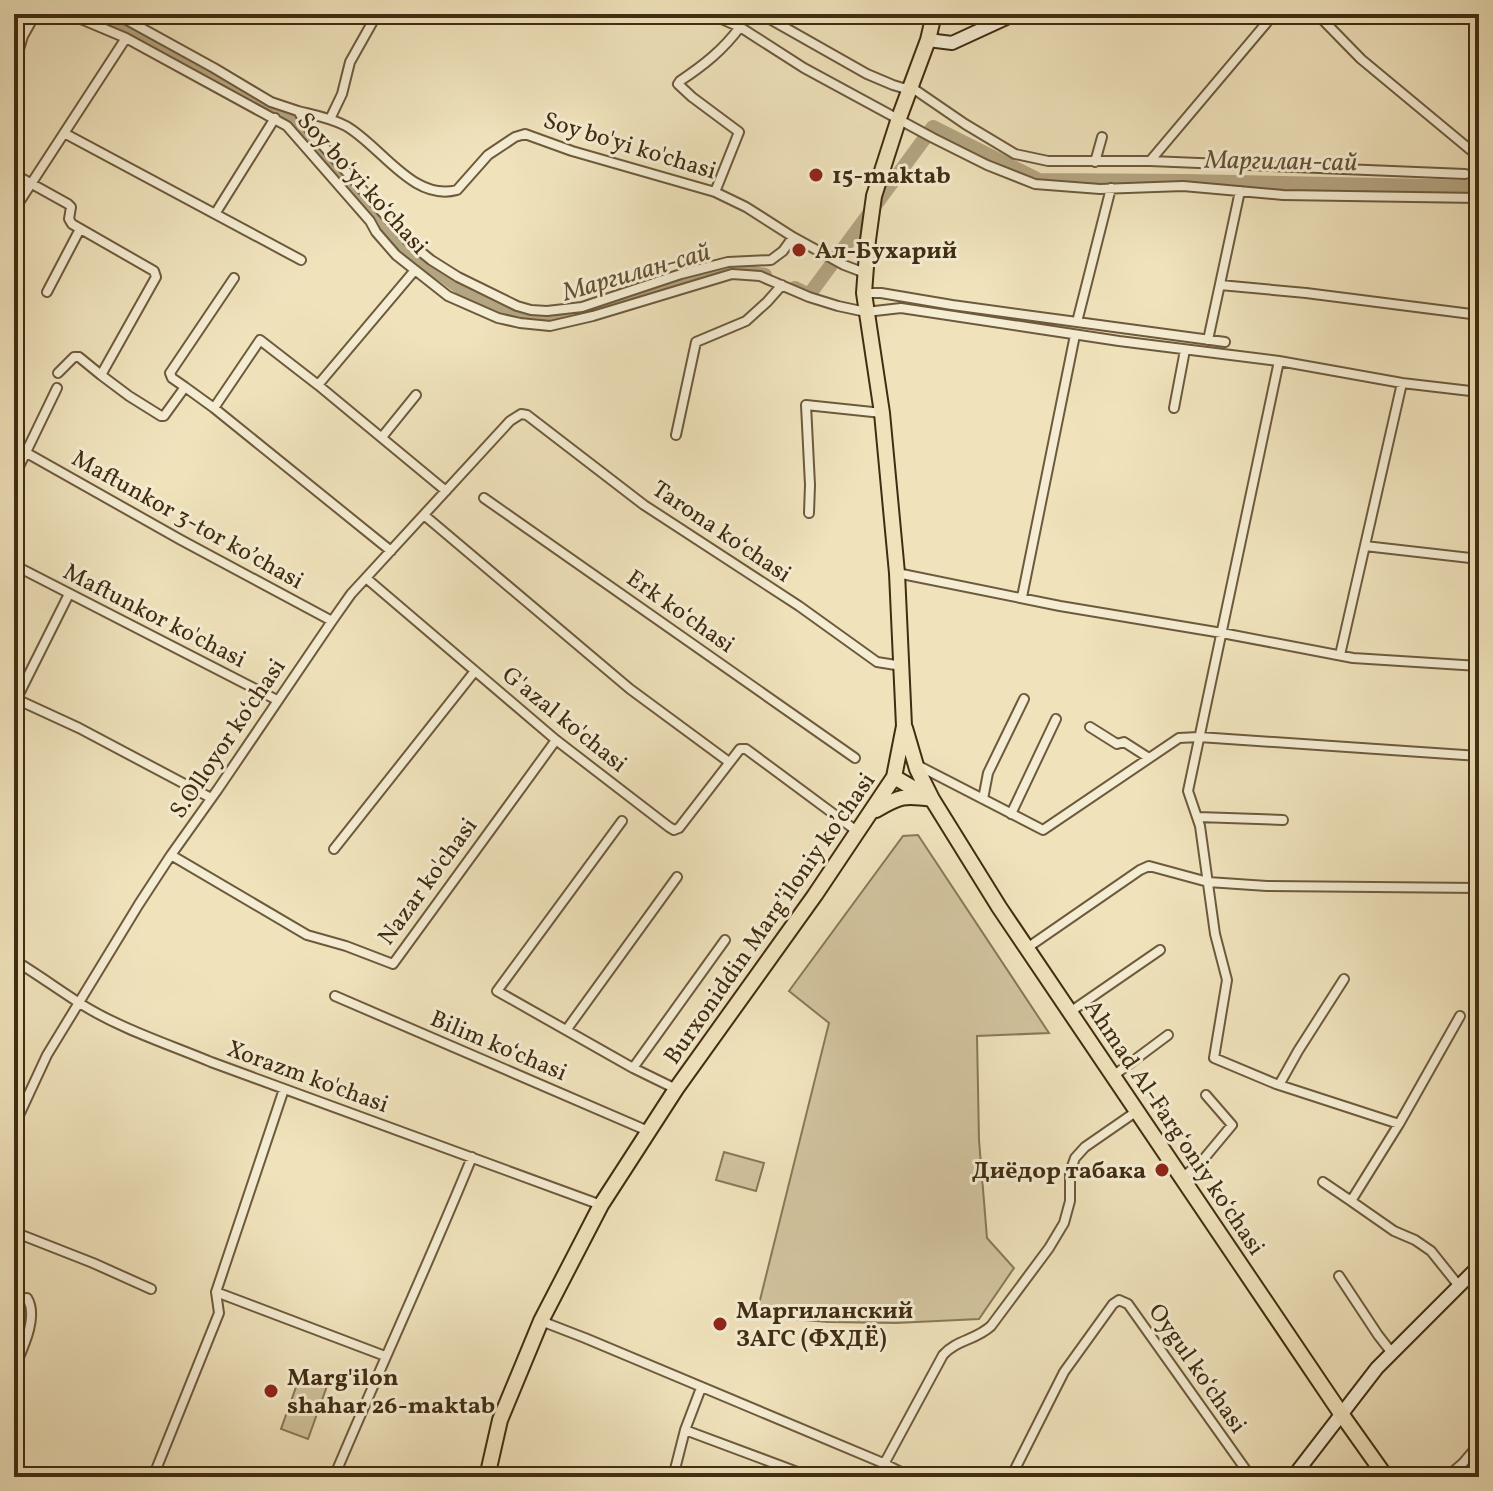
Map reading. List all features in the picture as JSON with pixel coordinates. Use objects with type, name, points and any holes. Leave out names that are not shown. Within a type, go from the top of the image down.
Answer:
[{"type":"main road","name":"Burxoniddin Marg’iloniy ko’chasi","points":[[487,1477],[500,1420],[541,1321],[601,1205],[676,1089],[815,895],[894,777],[904,726],[897,573],[882,413],[866,312],[865,273],[874,196],[928,40],[934,14]]},
{"type":"main road","name":"Ahmad Al-Fargʻoniy koʻchasi","points":[[904,726],[916,764],[932,799],[1027,948],[1386,1477]]},
{"type":"main road","points":[[894,777],[932,799]]},
{"type":"main road","points":[[872,812],[897,798],[912,796],[932,799]]},
{"type":"street","points":[[14,66],[23,36],[35,17],[20,14]]},
{"type":"street","name":"Soy boʻyi koʻchasi","points":[[69,14],[126,38],[287,126],[396,255],[448,296],[498,318],[550,326],[732,274],[760,276],[809,297],[866,312],[901,308],[1479,392]]},
{"type":"street","name":"Soy boʻyi koʻchasi","points":[[116,14],[271,102],[298,111],[311,132],[410,243],[458,277],[517,306],[555,311],[582,307],[671,277],[728,262],[771,260],[783,251],[793,237]]},
{"type":"street","points":[[330,119],[342,94],[350,62],[377,14]]},
{"type":"street","points":[[710,14],[740,27],[804,68],[987,165],[1035,184],[1111,188],[1183,186],[1283,195],[1479,198]]},
{"type":"street","points":[[761,14],[867,74],[903,88],[911,87],[1015,154],[1048,161],[1150,161],[1465,174]]},
{"type":"street","points":[[928,40],[952,43],[1015,14]]},
{"type":"street","points":[[1150,161],[1274,14]]},
{"type":"street","points":[[1317,14],[1361,59],[1479,157]]},
{"type":"street","points":[[715,192],[739,132],[678,84],[711,60],[740,27]]},
{"type":"street","points":[[14,210],[126,38]]},
{"type":"street","name":"Soy bo'yi ko'chasi","points":[[298,111],[347,127],[419,186],[453,192],[488,155],[525,134],[572,151],[715,192],[732,199],[793,237]]},
{"type":"street","points":[[215,214],[275,118]]},
{"type":"street","points":[[64,133],[301,260]]},
{"type":"street","points":[[1095,162],[1102,137]]},
{"type":"street","points":[[14,174],[68,204],[72,224],[154,271],[156,277],[101,375]]},
{"type":"street","points":[[1077,322],[1111,188]]},
{"type":"street","points":[[1208,340],[1240,191]]},
{"type":"street","points":[[47,292],[80,229]]},
{"type":"street","points":[[793,237],[865,273]]},
{"type":"street","points":[[318,385],[415,270]]},
{"type":"street","points":[[234,278],[170,373],[172,378],[214,408],[391,551]]},
{"type":"street","points":[[676,435],[696,342],[746,321],[782,285]]},
{"type":"street","points":[[1220,285],[1479,315]]},
{"type":"street","points":[[864,293],[1225,342]]},
{"type":"street","points":[[1022,597],[1075,335]]},
{"type":"street","points":[[214,408],[260,340],[446,491]]},
{"type":"street","points":[[1174,408],[1185,350]]},
{"type":"street","points":[[58,373],[69,359],[79,357],[129,396],[161,416],[166,414],[185,387]]},
{"type":"street","points":[[1279,361],[1188,791],[1198,817],[1215,934],[1227,980],[1214,1058],[1279,1085],[1399,1124]]},
{"type":"street","points":[[1340,655],[1402,383]]},
{"type":"street","points":[[14,477],[57,388]]},
{"type":"street","points":[[382,437],[416,395]]},
{"type":"street","points":[[809,513],[806,405],[882,413]]},
{"type":"street","name":"S.Olloyor koʻchasi","points":[[14,1126],[47,1055],[171,855],[351,594],[510,421],[521,414],[527,415]]},
{"type":"street","name":"Tarona koʻchasi","points":[[527,415],[644,505],[799,606],[877,662],[902,666]]},
{"type":"street","name":"Maftunkor 3-tor koʼchasi","points":[[25,452],[332,621]]},
{"type":"street","name":"Erk koʻchasi","points":[[484,498],[855,758]]},
{"type":"street","points":[[424,515],[630,689],[729,762],[740,749],[751,751],[858,832]]},
{"type":"street","points":[[1365,546],[1479,559]]},
{"type":"street","name":"Maftunkor ko'chasi","points":[[14,565],[277,700]]},
{"type":"street","points":[[897,573],[1060,606],[1353,658],[1479,666]]},
{"type":"street","name":"G'azal ko'chasi","points":[[366,578],[556,740],[674,830],[684,823],[729,762]]},
{"type":"street","points":[[69,594],[15,702],[79,728],[211,798]]},
{"type":"street","points":[[334,849],[475,671]]},
{"type":"street","points":[[983,799],[988,773],[1024,699]]},
{"type":"street","points":[[1011,814],[1056,719]]},
{"type":"street","points":[[1090,727],[1117,744],[1124,742],[1149,758]]},
{"type":"street","points":[[916,764],[1045,830],[1179,738],[1479,756]]},
{"type":"street","name":"Nazar ko'chasi","points":[[171,855],[307,935],[393,964],[556,740]]},
{"type":"street","points":[[1198,817],[1283,820]]},
{"type":"street","points":[[622,821],[497,991],[676,1089]]},
{"type":"street","points":[[1027,948],[1149,866],[1208,882],[1267,886],[1479,888]]},
{"type":"street","points":[[567,1029],[677,877]]},
{"type":"street","points":[[633,1068],[725,940]]},
{"type":"street","points":[[1070,1012],[1160,950]]},
{"type":"street","name":"Xorazm ko'chasi","points":[[14,960],[78,1002],[119,1024],[284,1089],[601,1205]]},
{"type":"street","points":[[1279,1085],[1344,979]]},
{"type":"street","name":"Bilim koʻchasi","points":[[335,996],[648,1131]]},
{"type":"street","points":[[1351,1201],[1460,1016]]},
{"type":"street","points":[[1113,1076],[1168,1035]]},
{"type":"street","points":[[153,1477],[219,1313],[216,1292],[284,1089]]},
{"type":"street","points":[[1182,1178],[1202,1161],[1232,1125],[1206,1095]]},
{"type":"street","points":[[877,1477],[943,1355],[955,1345],[976,1338],[991,1326],[1059,1233],[1068,1212],[1070,1172],[1075,1158],[1085,1147],[1137,1111]]},
{"type":"street","points":[[334,1477],[472,1157]]},
{"type":"street","points":[[1323,1182],[1394,1231],[1431,1251],[1459,1286]]},
{"type":"street","points":[[14,1232],[151,1289]]},
{"type":"street","points":[[1293,1477],[1377,1368],[1479,1266]]},
{"type":"street","points":[[1339,1276],[1392,1353]]},
{"type":"street","points":[[216,1292],[385,1356]]},
{"type":"street","points":[[14,1300],[27,1298],[30,1304],[29,1335],[14,1369]]},
{"type":"street","name":"Oygul koʻchasi","points":[[1011,1477],[1064,1372],[1113,1304],[1122,1300],[1128,1304],[1251,1477]]},
{"type":"street","points":[[541,1321],[911,1477]]},
{"type":"street","points":[[673,1477],[685,1430],[701,1388]]},
{"type":"street","points":[[685,1430],[811,1477]]},
{"type":"street","points":[[1447,1477],[1479,1444]]},
{"type":"street","points":[[1112,1477],[1117,1473],[1126,1477]]},
{"type":"shaded area","points":[[918,835],[1049,1033],[977,1036],[979,1140],[987,1238],[1014,1268],[979,1319],[896,1323],[756,1316],[829,1023],[789,991],[903,836]]},
{"type":"shaded area","points":[[724,1152],[764,1163],[756,1191],[716,1180]]},
{"type":"shaded area","points":[[300,1376],[327,1386],[308,1439],[281,1429]]},
{"type":"waterway","name":"Маргилан-сай","points":[[95,14],[294,122],[406,249],[462,289],[507,310],[563,319],[731,269],[765,275]]},
{"type":"waterway","name":"Маргилан-сай","points":[[795,288],[809,295],[933,127],[1039,180],[1479,187]]},
{"type":"place","name":"15-maktab","points":[[816,175]]},
{"type":"place","name":"Ал-Бухарий","points":[[799,250]]},
{"type":"place","name":"Диёдор табака","points":[[1162,1170]]},
{"type":"place","name":"Маргиланский ЗАГС (ФХДЁ)","points":[[720,1324]]},
{"type":"place","name":"Marg'ilon shahar 26-maktab","points":[[271,1391]]}]
